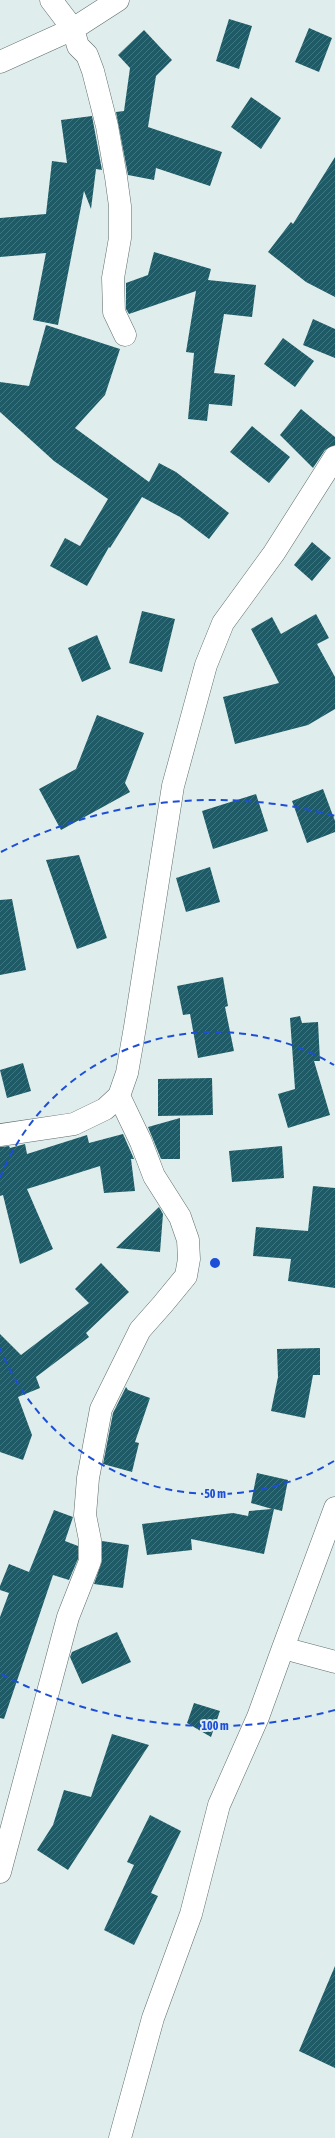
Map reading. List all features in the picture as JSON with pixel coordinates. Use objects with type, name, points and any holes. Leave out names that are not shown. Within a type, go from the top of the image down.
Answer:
[{"type":"street","points":[[51,0],[73,29],[78,46],[87,55],[93,71],[116,177],[120,206],[120,238],[113,278],[114,312],[125,335]]},
{"type":"street","points":[[0,62],[73,29],[118,0]]},
{"type":"street","points":[[0,1136],[74,1124],[105,1109],[119,1096],[127,1072],[135,1027],[173,786],[206,665],[223,623],[274,553],[335,456]]},
{"type":"street","points":[[0,1872],[68,1617],[90,1561],[90,1540],[85,1515],[88,1478],[101,1409],[140,1330],[164,1304],[186,1276],[189,1259],[188,1240],[180,1217],[154,1176],[141,1142],[119,1096]]},
{"type":"street","points":[[120,2138],[153,2018],[191,1914],[219,1805],[258,1717],[335,1508]]},
{"type":"street","points":[[283,1648],[335,1662]]},
{"type":"building","points":[[229,19],[252,26],[239,69],[216,61]]},
{"type":"building","points":[[309,28],[332,38],[319,72],[295,62]]},
{"type":"building","points":[[144,30],[172,60],[156,76],[148,127],[222,152],[210,186],[156,168],[154,180],[128,175],[116,112],[124,111],[130,68],[118,55]]},
{"type":"building","points":[[251,97],[281,118],[261,149],[231,127]]},
{"type":"building","points":[[92,116],[102,170],[96,169],[91,209],[84,191],[58,325],[33,320],[46,253],[0,257],[0,218],[46,214],[52,161],[67,163],[61,120]]},
{"type":"building","points":[[335,157],[335,297],[306,282],[268,252],[291,222],[293,224]]},
{"type":"building","points":[[154,252],[211,269],[208,280],[256,285],[252,317],[224,314],[214,373],[235,375],[232,406],[209,404],[207,421],[188,419],[194,353],[186,352],[196,291],[129,314],[126,309],[126,283],[148,275]]},
{"type":"building","points":[[313,319],[335,329],[335,358],[303,345]]},
{"type":"building","points":[[46,325],[120,349],[105,395],[75,428],[149,482],[159,463],[176,472],[229,513],[209,539],[180,517],[142,497],[110,548],[109,547],[87,586],[50,566],[65,538],[80,546],[108,499],[54,461],[0,412],[0,382],[29,386]]},
{"type":"building","points":[[283,338],[314,361],[295,387],[264,364]]},
{"type":"building","points":[[301,409],[335,437],[335,445],[325,450],[313,468],[280,435]]},
{"type":"building","points":[[252,426],[290,457],[269,483],[230,452]]},
{"type":"building","points":[[312,542],[331,558],[312,581],[294,565]]},
{"type":"building","points":[[142,611],[175,619],[162,672],[129,663]]},
{"type":"building","points":[[316,614],[329,638],[317,644],[335,677],[335,709],[308,725],[235,744],[223,697],[279,683],[251,629],[272,617],[281,634]]},
{"type":"building","points":[[97,635],[111,669],[82,682],[68,648]]},
{"type":"building","points":[[97,715],[144,733],[125,783],[130,792],[61,830],[39,789],[76,769]]},
{"type":"building","points":[[323,789],[335,821],[335,832],[307,843],[292,801]]},
{"type":"building","points":[[256,794],[268,831],[213,849],[202,811]]},
{"type":"building","points":[[79,855],[107,938],[77,949],[46,860]]},
{"type":"building","points":[[210,867],[220,902],[186,912],[176,878]]},
{"type":"building","points":[[12,899],[26,970],[0,975],[0,900]]},
{"type":"building","points":[[223,977],[228,1006],[225,1007],[234,1051],[198,1058],[190,1014],[183,1015],[177,986]]},
{"type":"building","points":[[300,1016],[302,1023],[318,1022],[320,1061],[314,1061],[330,1115],[288,1128],[278,1094],[295,1089],[290,1018]]},
{"type":"building","points":[[23,1063],[31,1091],[7,1098],[0,1070]]},
{"type":"building","points":[[212,1078],[213,1115],[158,1116],[158,1079]]},
{"type":"building","points":[[180,1118],[180,1159],[161,1159],[148,1127]]},
{"type":"building","points":[[123,1134],[134,1159],[131,1159],[135,1191],[104,1193],[100,1166],[27,1189],[53,1249],[20,1264],[3,1195],[0,1196],[0,1147],[9,1146],[10,1148],[25,1144],[27,1154],[87,1135],[89,1143]]},
{"type":"building","points":[[282,1146],[284,1178],[232,1182],[229,1151]]},
{"type":"building","points":[[313,1186],[335,1188],[335,1288],[288,1281],[291,1259],[253,1256],[256,1227],[308,1231]]},
{"type":"building","points":[[159,1207],[163,1214],[160,1252],[116,1248]]},
{"type":"building","points":[[101,1263],[129,1292],[86,1333],[89,1337],[36,1377],[40,1388],[18,1397],[32,1435],[23,1460],[0,1452],[0,1334],[21,1355],[89,1303],[75,1289]]},
{"type":"building","points":[[320,1348],[320,1375],[313,1375],[305,1418],[271,1411],[278,1377],[277,1349]]},
{"type":"building","points":[[126,1387],[128,1390],[150,1398],[135,1442],[139,1443],[132,1472],[103,1464],[113,1413]]},
{"type":"building","points":[[257,1473],[288,1480],[282,1511],[274,1509],[264,1554],[191,1539],[192,1550],[147,1555],[142,1524],[233,1513],[248,1516],[249,1511],[272,1509],[251,1503]]},
{"type":"building","points":[[54,1510],[73,1517],[65,1541],[78,1546],[78,1559],[69,1580],[53,1575],[4,1719],[0,1718],[0,1617],[9,1593],[0,1590],[0,1586],[9,1564],[29,1572]]},
{"type":"building","points":[[102,1541],[129,1545],[123,1588],[94,1584],[102,1561]]},
{"type":"building","points":[[117,1632],[131,1662],[82,1684],[70,1657],[72,1652]]},
{"type":"building","points":[[194,1703],[220,1711],[211,1737],[187,1723]]},
{"type":"building","points":[[112,1734],[149,1745],[68,1870],[37,1850],[53,1825],[64,1790],[91,1797]]},
{"type":"building","points":[[150,1815],[181,1831],[151,1893],[158,1896],[134,1945],[104,1930],[134,1865],[127,1862]]},
{"type":"building","points":[[335,1966],[335,2068],[299,2051]]}]
